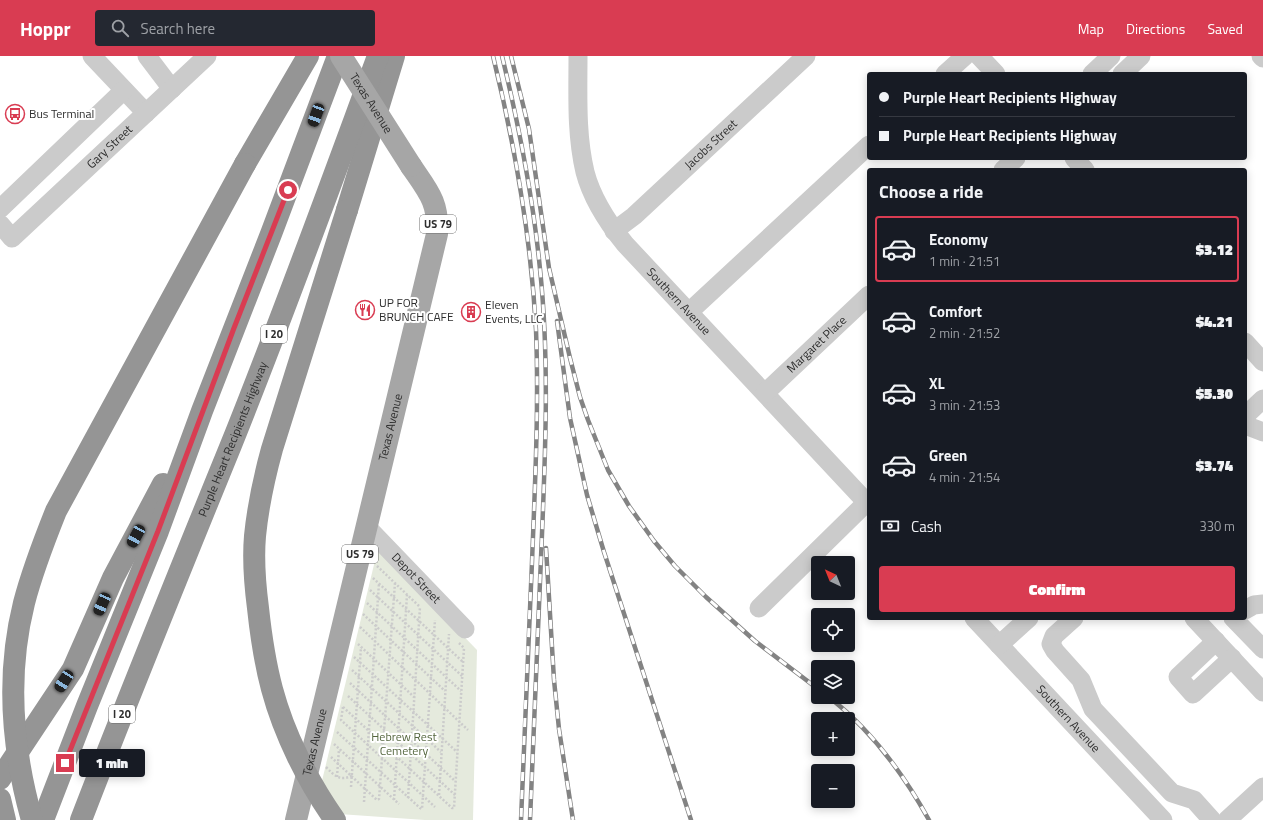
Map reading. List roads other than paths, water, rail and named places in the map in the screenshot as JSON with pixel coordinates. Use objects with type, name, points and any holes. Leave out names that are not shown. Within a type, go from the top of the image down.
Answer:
[{"type":"highway","points":[[32,820],[25,794],[16,742],[13,697],[14,665],[19,627],[33,572],[56,511],[245,164],[308,56]]},
{"type":"highway","points":[[43,820],[87,706],[158,531],[202,411],[338,56]]},
{"type":"highway","name":"Purple Heart Recipients Highway","points":[[81,820],[284,310],[378,56]]},
{"type":"highway","points":[[335,820],[324,805],[305,771],[281,717],[272,690],[260,630],[255,587],[255,537],[264,479],[272,449],[394,56]]},
{"type":"highway","points":[[0,779],[72,669],[113,578],[202,411]]},
{"type":"highway","points":[[0,799],[5,820]]},
{"type":"main road","name":"Texas Avenue","points":[[296,820],[437,234],[438,222],[436,207],[428,192],[341,56]]},
{"type":"street","points":[[92,56],[146,113]]},
{"type":"street","points":[[148,56],[172,89]]},
{"type":"street","name":"Gary Street","points":[[6,231],[146,113],[207,56]]},
{"type":"street","name":"Southern Avenue","points":[[578,56],[578,119],[580,148],[585,173],[597,204],[614,231],[867,503]]},
{"type":"street","name":"Jacobs Street","points":[[614,231],[634,216],[806,56]]},
{"type":"street","points":[[947,72],[965,56]]},
{"type":"street","points":[[1094,72],[1111,56]]},
{"type":"street","points":[[1124,72],[1141,56]]},
{"type":"street","points":[[0,209],[124,90]]},
{"type":"street","points":[[689,312],[867,147]]},
{"type":"street","points":[[1005,168],[1014,160]]},
{"type":"street","points":[[1076,160],[1083,168]]},
{"type":"street","name":"Margaret Place","points":[[765,393],[867,297]]},
{"type":"street","points":[[1247,344],[1263,362]]},
{"type":"street","points":[[1247,414],[1263,399]]},
{"type":"street","points":[[1247,426],[1263,432]]},
{"type":"street","points":[[759,608],[867,505]]},
{"type":"street","name":"Depot Street","points":[[367,528],[457,631]]},
{"type":"street","points":[[1247,610],[1254,605],[1263,604]]},
{"type":"street","name":"Southern Avenue","points":[[976,620],[1163,820]]},
{"type":"street","points":[[1000,645],[1027,620]]},
{"type":"street","points":[[1072,620],[1054,636],[1051,644],[1055,651],[1081,680],[1093,709],[1172,793],[1194,800],[1212,820]]},
{"type":"street","points":[[1196,620],[1263,692]]},
{"type":"street","points":[[1240,620],[1263,649]]},
{"type":"street","points":[[1216,641],[1178,677],[1193,694],[1232,658]]},
{"type":"street","points":[[1227,820],[1263,787]]},
{"type":"railway","points":[[493,56],[521,192],[534,295],[536,330],[537,417],[521,820]]},
{"type":"railway","points":[[502,56],[520,135],[534,215],[540,269],[545,341],[546,413],[543,522],[530,820]]},
{"type":"railway","points":[[511,56],[529,129],[549,268],[570,358],[580,397],[608,470],[629,506],[654,541],[675,566],[706,597],[755,641],[811,684]]},
{"type":"railway","points":[[557,321],[570,418],[587,495],[691,820]]},
{"type":"railway","points":[[546,548],[554,680],[559,729],[573,820]]},
{"type":"railway","points":[[837,704],[859,724],[885,753],[897,769],[929,820]]},
{"type":"place","name":"Bus Terminal","points":[[15,114]]},
{"type":"place","name":"UP FOR BRUNCH CAFE","points":[[365,310]]},
{"type":"place","name":"Eleven Events, LLC","points":[[471,312]]},
{"type":"park label","name":"Hebrew Rest Cemetery","points":[[404,744]]}]
